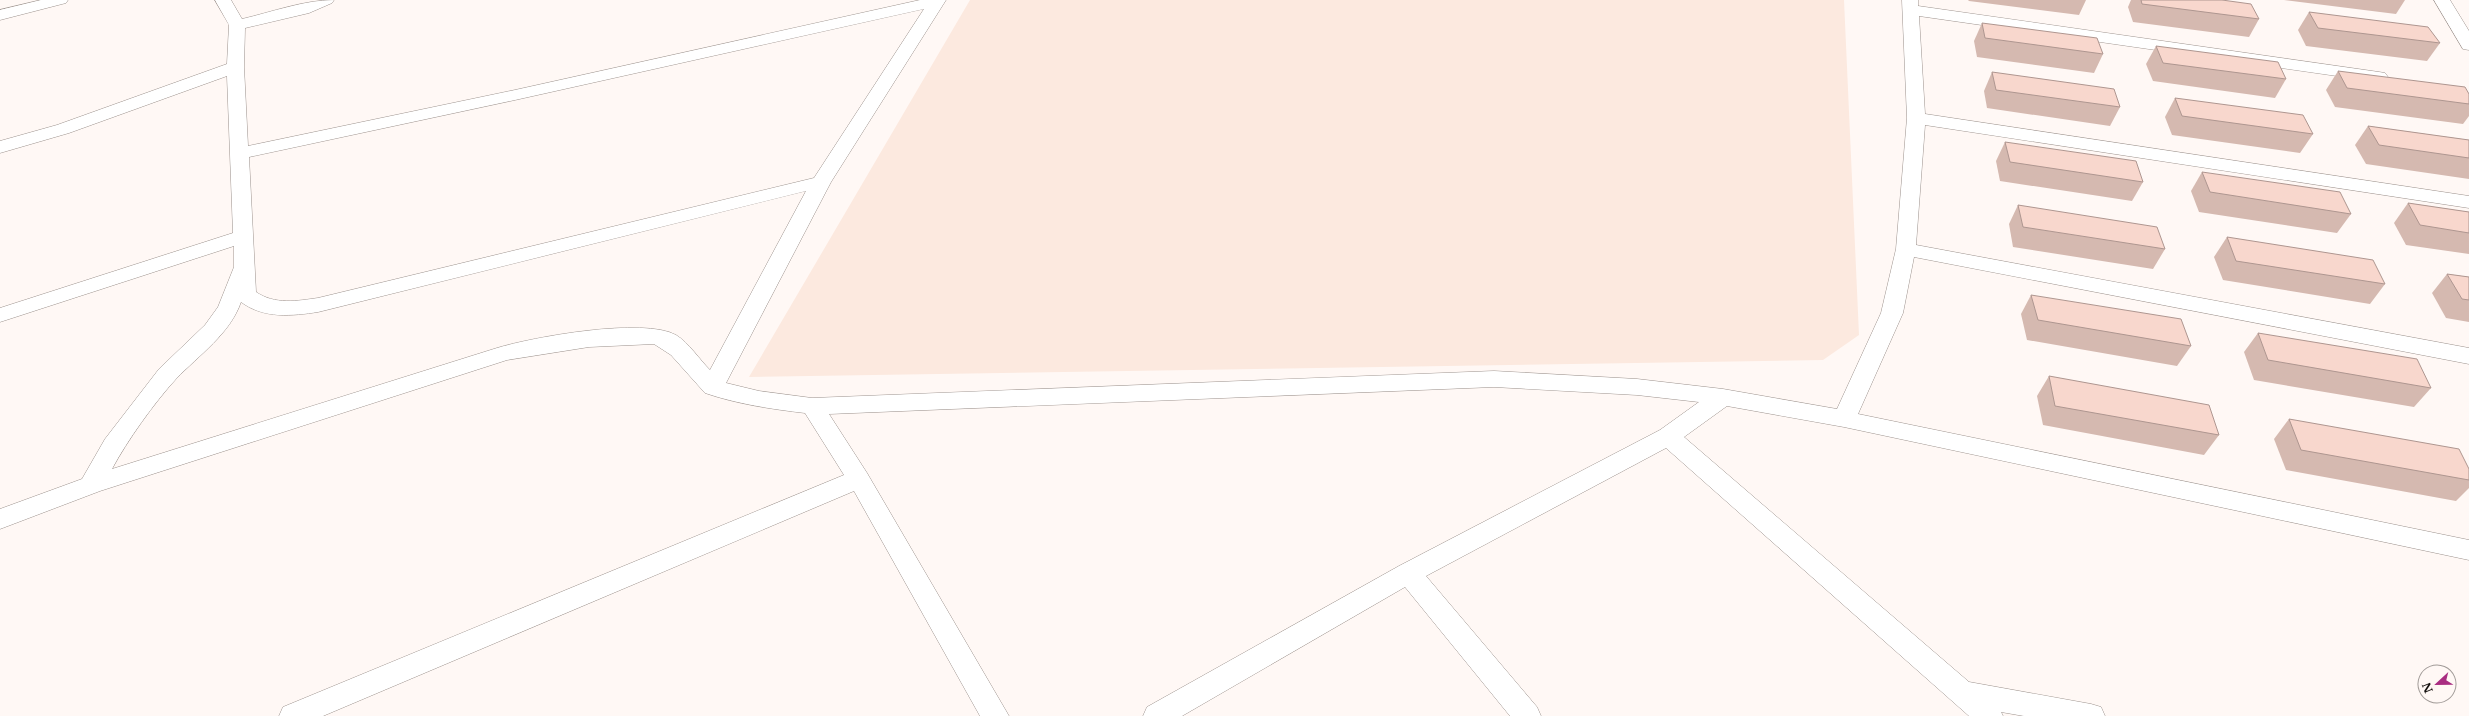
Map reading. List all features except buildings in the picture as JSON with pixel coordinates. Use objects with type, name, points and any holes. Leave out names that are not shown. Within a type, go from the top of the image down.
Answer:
[{"type":"street","points":[[0,15],[60,0]]},
{"type":"street","points":[[223,0],[237,25],[235,67],[246,295],[264,306],[285,307],[315,304],[820,182]]},
{"type":"street","points":[[237,25],[303,10],[326,0]]},
{"type":"street","points":[[240,152],[515,94],[937,0]]},
{"type":"street","points":[[713,387],[820,182],[937,0]]},
{"type":"street","points":[[2442,0],[2469,45]]},
{"type":"street","points":[[1844,419],[1892,313],[1906,248],[1916,118],[1911,5],[2398,80]]},
{"type":"street","points":[[0,147],[63,129],[235,67]]},
{"type":"street","points":[[1916,118],[2469,202]]},
{"type":"street","points":[[0,315],[244,236]]},
{"type":"street","points":[[1906,248],[2469,356]]},
{"type":"street","points":[[91,485],[113,445],[167,375],[217,325],[228,308],[245,262]]},
{"type":"street","points":[[0,519],[91,485],[505,353],[572,342],[636,335],[667,339],[713,387],[758,399],[812,406],[1494,379],[1637,387],[1723,397],[1844,419],[2469,550]]},
{"type":"street","points":[[1157,716],[1408,572],[1668,436],[1723,397]]},
{"type":"street","points":[[812,406],[859,479],[995,716]]},
{"type":"street","points":[[1668,436],[1965,693],[1989,716]]},
{"type":"street","points":[[302,714],[859,479]]},
{"type":"street","points":[[1408,572],[1527,716]]},
{"type":"street","points":[[1965,693],[2091,716]]},
{"type":"shaded area","points":[[970,0],[1844,0],[1859,335],[1823,360],[749,377]]}]
